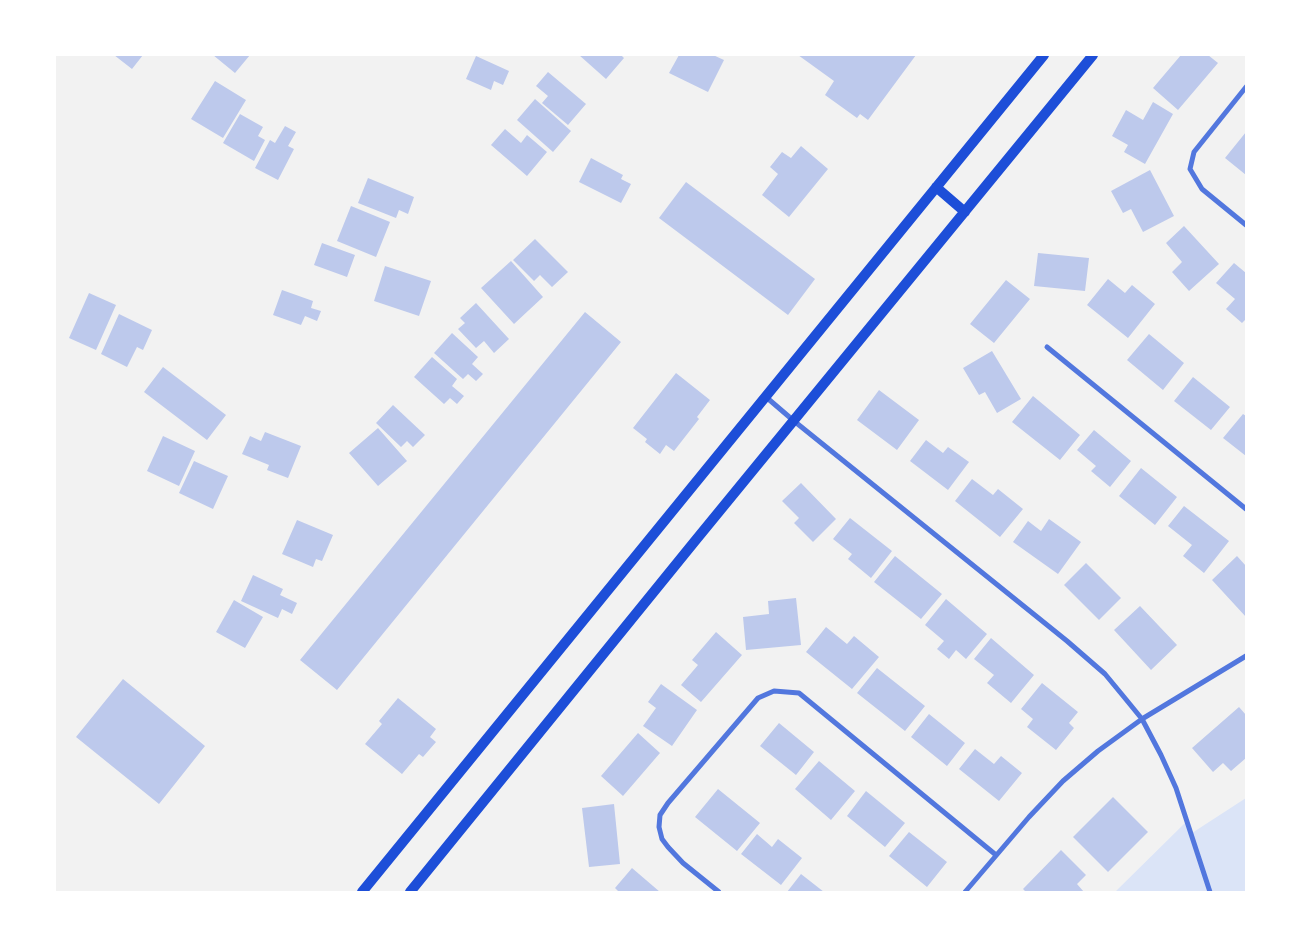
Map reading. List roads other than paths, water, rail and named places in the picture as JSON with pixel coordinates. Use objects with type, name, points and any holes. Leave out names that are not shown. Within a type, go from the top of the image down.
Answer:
[{"type":"main road","points":[[362,892],[1044,55]]},
{"type":"main road","points":[[410,892],[1093,55]]},
{"type":"main road","points":[[936,187],[965,212]]},
{"type":"street","points":[[1246,87],[1194,152],[1190,169],[1202,189],[1246,225]]},
{"type":"street","points":[[1047,347],[1246,509]]},
{"type":"street","points":[[765,397],[1067,641],[1105,674],[1142,719],[1161,755],[1176,788],[1210,892]]},
{"type":"street","points":[[965,892],[1029,817],[1063,781],[1098,751],[1142,719],[1246,656]]},
{"type":"street","points":[[719,892],[668,847],[662,839],[659,827],[660,815],[668,803],[758,698],[774,691],[799,693],[996,855]]}]
